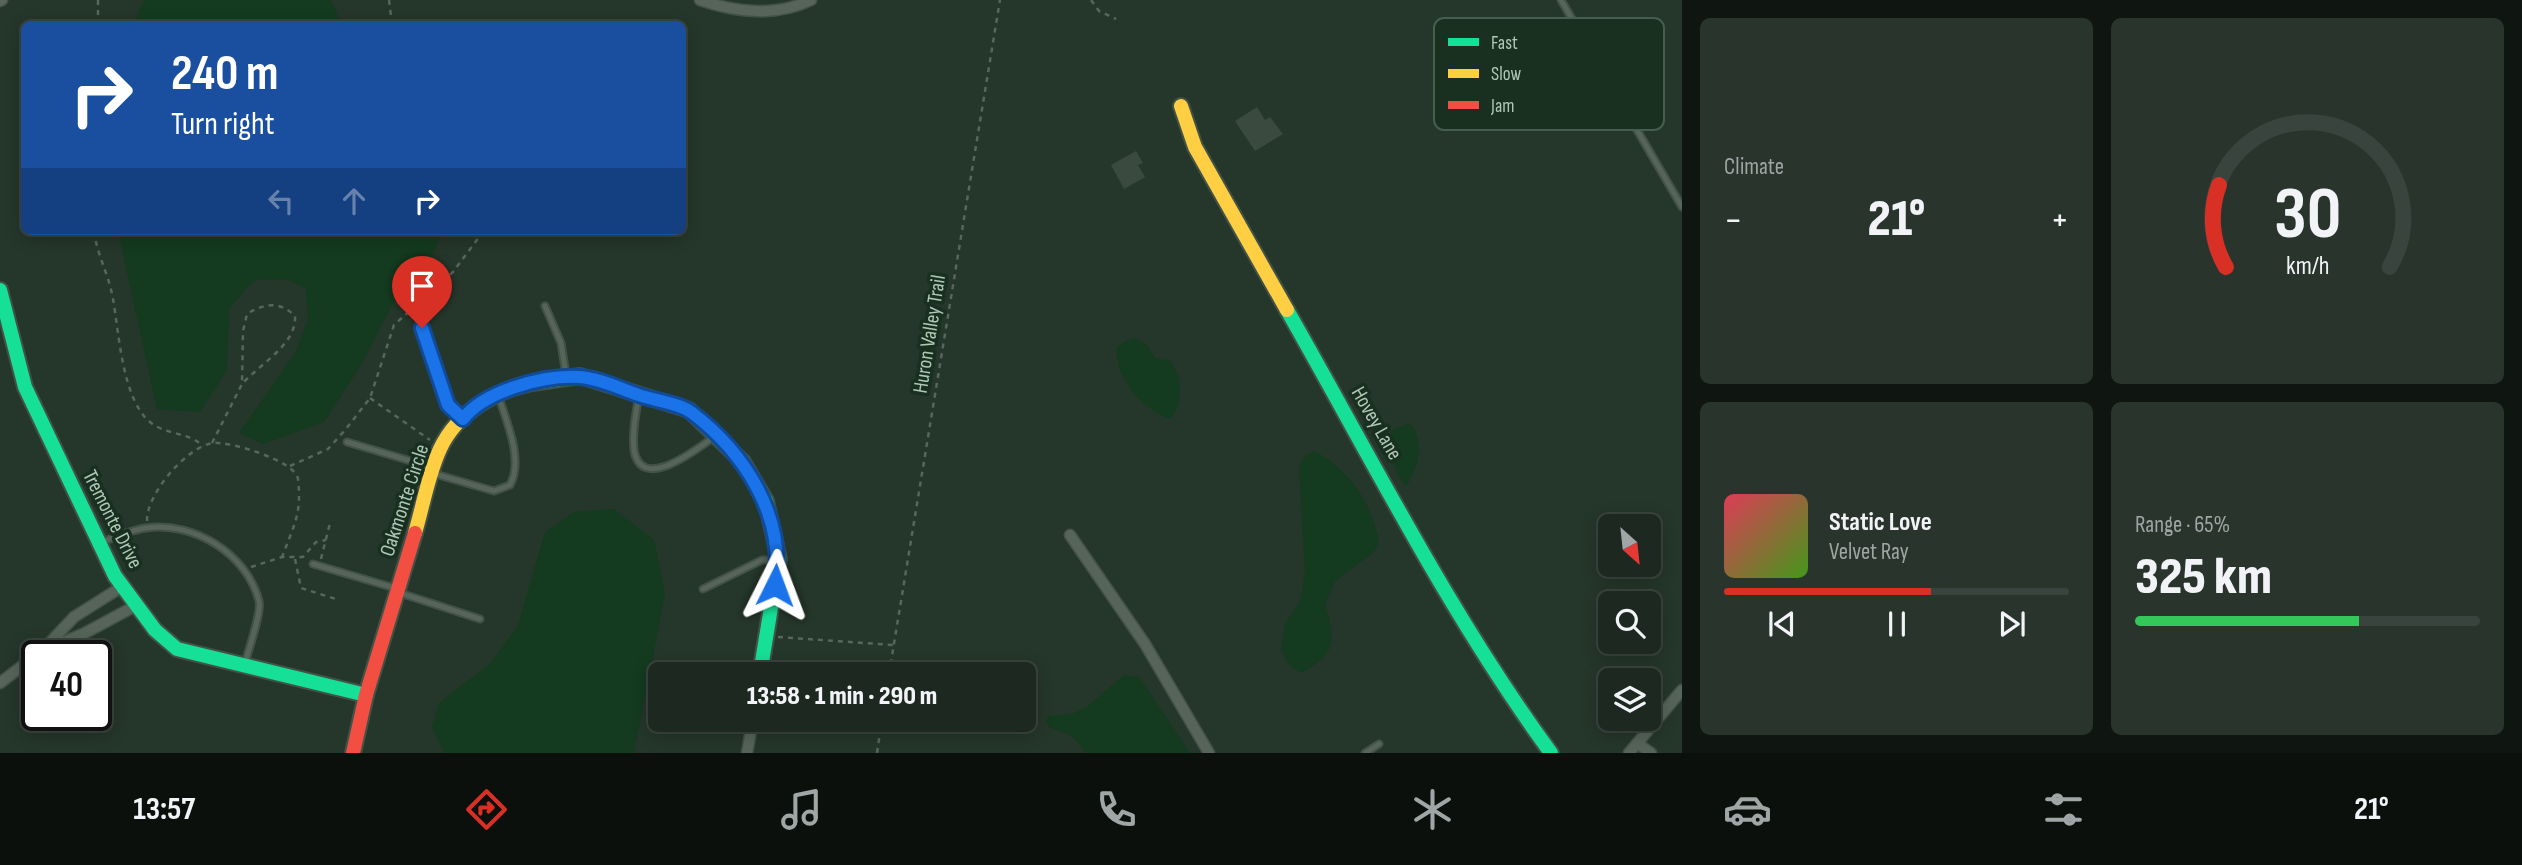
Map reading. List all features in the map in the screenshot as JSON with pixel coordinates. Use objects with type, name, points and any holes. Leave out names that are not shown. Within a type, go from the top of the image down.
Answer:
[{"type":"street","points":[[700,0],[724,8],[759,12],[811,0]]},
{"type":"street","name":"Hovey Lane","points":[[1181,106],[1195,146],[1454,603],[1516,705],[1551,753]]},
{"type":"street","name":"Tremonte Drive","points":[[0,290],[25,387],[99,543],[123,586],[155,629],[177,649],[366,695]]},
{"type":"street","name":"Oakmonte Circle","points":[[353,753],[366,695],[441,447],[472,407],[521,384],[580,376],[689,410],[743,462],[766,501],[779,559],[762,662]]},
{"type":"street","points":[[1070,535],[1145,645],[1209,753]]},
{"type":"street","points":[[52,640],[74,617],[123,586]]},
{"type":"street","points":[[68,640],[137,605]]},
{"type":"street","points":[[1,680],[21,666]]},
{"type":"street","points":[[1629,753],[1682,690]]},
{"type":"street","points":[[747,753],[751,732]]},
{"type":"street","points":[[1637,743],[1651,753]]},
{"type":"lane","points":[[1561,0],[1572,18]]},
{"type":"lane","points":[[1637,130],[1682,206]]},
{"type":"lane","points":[[545,306],[561,343],[566,378]]},
{"type":"lane","points":[[422,328],[448,405],[463,419]]},
{"type":"lane","points":[[347,442],[494,491],[510,485],[515,471],[510,433],[498,395]]},
{"type":"lane","points":[[639,395],[634,452],[640,463],[658,468],[682,459],[715,436]]},
{"type":"lane","points":[[99,543],[147,528],[174,528],[211,539],[246,570],[260,604],[244,667]]},
{"type":"lane","points":[[703,589],[762,561],[779,559]]},
{"type":"lane","points":[[316,565],[480,619]]},
{"type":"lane","points":[[1365,753],[1379,744]]},
{"type":"path","points":[[98,0],[98,21]]},
{"type":"path","points":[[389,0],[392,21]]},
{"type":"path","name":"Huron Valley Trail","points":[[891,662],[1000,0]]},
{"type":"path","points":[[1091,0],[1099,11],[1116,19]]},
{"type":"path","points":[[95,235],[97,251],[113,296],[126,371],[137,403],[148,421],[162,430],[198,441],[204,446]]},
{"type":"path","points":[[290,466],[328,449],[370,398],[394,325],[453,272],[475,244],[478,235]]},
{"type":"path","points":[[212,443],[242,384],[290,339],[296,327],[295,316],[286,307],[270,304],[247,314],[243,331],[242,384]]},
{"type":"path","points":[[370,398],[441,447]]},
{"type":"path","points":[[147,528],[146,510],[152,497],[174,469],[212,443],[234,447],[290,466],[298,480],[299,518],[282,556]]},
{"type":"path","points":[[316,565],[330,523]]},
{"type":"path","points":[[246,570],[282,556],[307,555],[316,542],[326,541]]},
{"type":"path","points":[[294,557],[301,588],[336,598]]},
{"type":"path","points":[[766,635],[894,645]]},
{"type":"path","points":[[877,753],[880,732]]},
{"type":"shaded area","points":[[144,0],[331,0],[341,21],[135,21]]},
{"type":"shaded area","points":[[119,235],[440,235],[435,250],[393,303],[361,365],[324,422],[263,444],[239,433],[295,353],[308,320],[306,288],[285,279],[257,280],[251,283],[229,309],[227,370],[200,412],[157,409]]},
{"type":"shaded area","points":[[1136,338],[1147,345],[1155,358],[1171,361],[1175,368],[1180,398],[1171,419],[1141,400],[1125,381],[1120,370],[1117,347]]},
{"type":"shaded area","points":[[1407,424],[1413,426],[1419,449],[1417,464],[1406,486],[1395,467],[1390,444],[1392,430]]},
{"type":"shaded area","points":[[1314,451],[1338,468],[1358,490],[1371,515],[1379,544],[1373,553],[1335,581],[1325,605],[1331,628],[1330,645],[1321,659],[1301,673],[1288,664],[1281,649],[1285,624],[1301,599],[1305,571],[1299,467],[1305,456]]},
{"type":"shaded area","points":[[614,509],[654,540],[665,594],[652,662],[648,662],[648,681],[634,753],[444,753],[432,727],[439,703],[491,663],[518,625],[545,532],[574,512]]},
{"type":"shaded area","points":[[1124,675],[1139,677],[1190,753],[1086,753],[1072,736],[1049,727],[1046,720],[1049,716],[1072,714],[1087,707]]},
{"type":"building","points":[[1257,107],[1265,120],[1270,117],[1283,134],[1255,151],[1235,121]]},
{"type":"building","points":[[1136,151],[1143,163],[1138,165],[1145,177],[1124,189],[1111,165]]},
{"type":"traffic: fast","points":[[0,290],[25,387],[115,576],[155,630],[177,649],[366,695]]},
{"type":"traffic: fast","points":[[1287,310],[1445,591],[1479,647],[1551,753]]},
{"type":"traffic: fast","points":[[539,382],[580,376],[689,410],[743,462],[766,501],[779,559],[762,662]]},
{"type":"traffic: slow","points":[[1181,106],[1195,147],[1287,310]]},
{"type":"traffic: slow","points":[[415,533],[429,480],[447,436],[468,413],[481,404],[509,389],[539,382]]},
{"type":"traffic: jam","points":[[353,753],[366,695],[415,533]]},
{"type":"route","points":[[422,328],[448,405],[463,419],[472,407],[521,384],[580,376],[689,410],[743,462],[766,501],[779,559],[775,585]]}]
